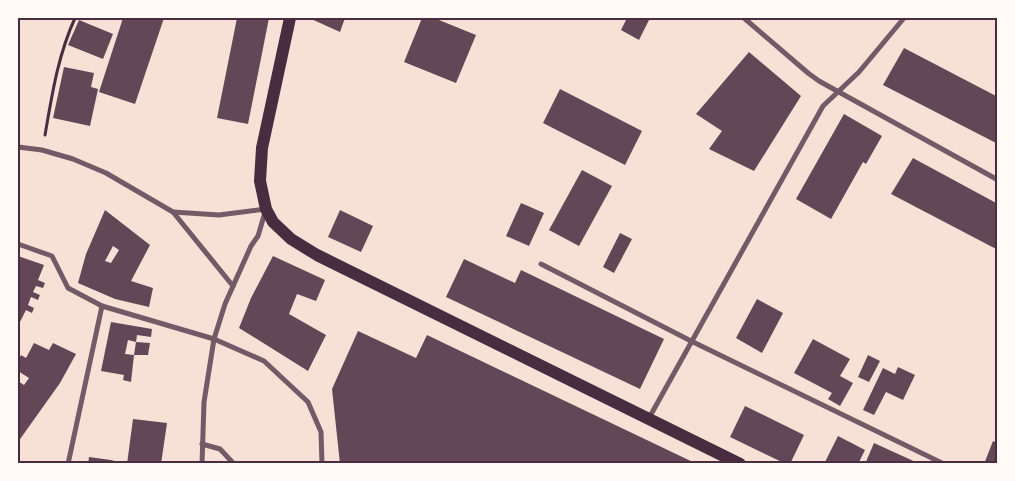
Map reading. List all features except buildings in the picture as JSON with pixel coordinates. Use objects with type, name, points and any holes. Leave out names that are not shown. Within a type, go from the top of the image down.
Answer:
[{"type":"main road","points":[[290,18],[262,148],[260,181],[266,209],[273,222],[282,231],[317,255],[740,464]]},
{"type":"street","points":[[744,18],[808,73],[998,180]]},
{"type":"street","points":[[649,418],[822,106],[859,72],[904,18]]},
{"type":"street","points":[[18,147],[42,150],[73,159],[106,172],[173,212],[233,286]]},
{"type":"street","points":[[173,212],[219,215],[266,209],[258,236],[251,246],[233,286],[214,339],[204,402],[202,464]]},
{"type":"street","points":[[18,244],[52,256],[68,288],[102,306],[214,339],[264,361],[308,402],[321,432],[322,464]]},
{"type":"street","points":[[541,264],[691,342],[944,464]]},
{"type":"street","points":[[68,464],[102,306]]},
{"type":"street","points":[[202,444],[220,449],[234,464]]},
{"type":"path","points":[[42,150],[57,68],[66,37],[75,18]]}]
